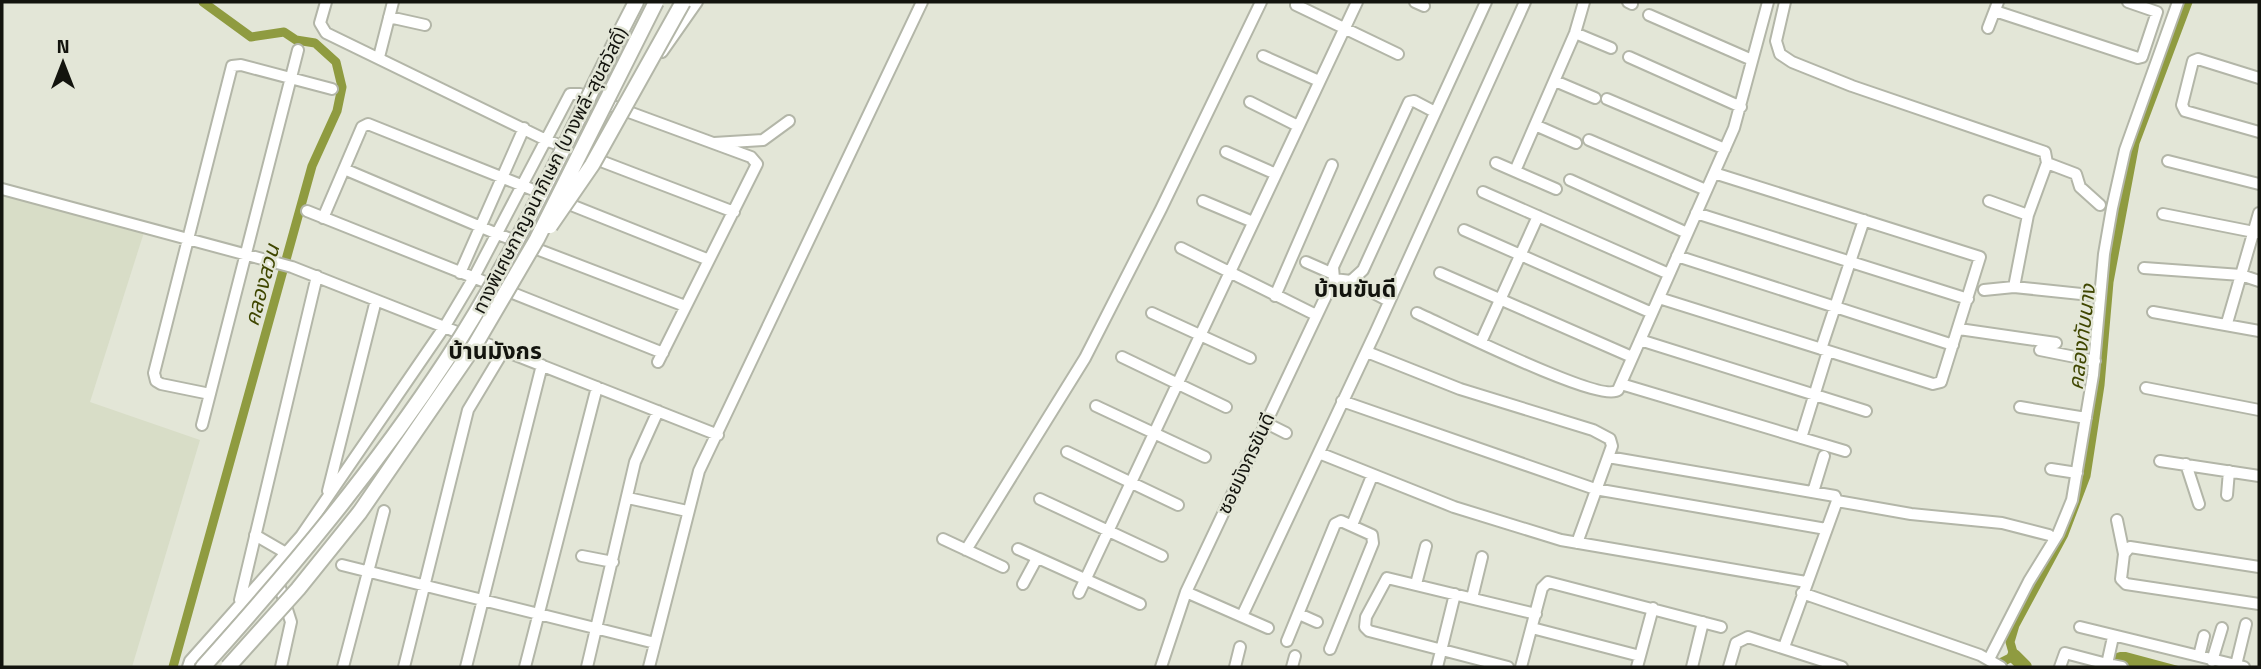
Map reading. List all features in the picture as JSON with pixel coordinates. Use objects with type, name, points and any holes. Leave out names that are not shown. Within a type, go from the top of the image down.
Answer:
[{"type":"highway","points":[[619,35],[626,2]]},
{"type":"highway","name":"ทางพิเศษกาญจนาภิเษก (บางพลี-สุขสวัสดิ์)","points":[[203,667],[283,578],[360,484],[448,357],[520,233],[636,2]]},
{"type":"highway","name":"ทางพิเศษกาญจนาภิเษก (บางพลี-สุขสวัสดิ์)","points":[[228,667],[298,589],[395,465],[475,345],[537,240],[656,2]]},
{"type":"highway","points":[[537,240],[556,219],[592,165],[683,2]]},
{"type":"street","points":[[326,2],[320,23],[322,31],[546,140],[734,212]]},
{"type":"street","points":[[379,57],[393,2]]},
{"type":"street","points":[[629,113],[652,66],[697,2]]},
{"type":"street","points":[[649,667],[699,471],[922,2]]},
{"type":"street","points":[[966,550],[1084,358],[1161,209],[1261,2]]},
{"type":"street","points":[[1079,593],[1357,2]]},
{"type":"street","points":[[1351,281],[1363,270],[1486,2]]},
{"type":"street","points":[[1242,616],[1367,352],[1525,2]]},
{"type":"street","points":[[1516,171],[1575,33],[1584,2]]},
{"type":"street","points":[[1785,2],[1776,41],[1785,57],[1852,86],[2045,152],[2047,163],[2028,215],[2014,286]]},
{"type":"street","points":[[1988,28],[1996,6],[2138,58],[2142,57],[2157,12],[2128,2]]},
{"type":"street","points":[[1989,659],[2029,581],[2058,534],[2072,500],[2095,361],[2105,245],[2125,150],[2178,2]]},
{"type":"street","points":[[1417,313],[1598,392],[1614,394],[1621,384],[1725,149],[1741,107],[1765,3]]},
{"type":"street","points":[[1296,5],[1398,54]]},
{"type":"street","points":[[1649,15],[1752,60]]},
{"type":"street","points":[[389,17],[425,25]]},
{"type":"street","points":[[1575,33],[1611,48]]},
{"type":"street","points":[[202,425],[298,50]]},
{"type":"street","points":[[1263,56],[1319,81]]},
{"type":"street","points":[[1629,57],[1741,107]]},
{"type":"street","points":[[2259,78],[2198,60],[2193,61],[2182,105],[2186,111],[2259,132]]},
{"type":"street","points":[[210,394],[161,383],[155,377],[233,66],[241,65],[332,89]]},
{"type":"street","points":[[1555,81],[1595,97]]},
{"type":"street","points":[[188,667],[190,661],[240,601],[286,552],[326,501],[445,326],[473,279],[570,94],[580,94],[751,157],[757,164],[660,357],[473,279],[460,273],[306,211]]},
{"type":"street","points":[[1607,99],[1725,149]]},
{"type":"street","points":[[1250,102],[1298,126]]},
{"type":"street","name":"ซอยมังกรขันดี","points":[[1161,667],[1186,592],[1316,316],[1409,102],[1435,112]]},
{"type":"street","points":[[712,143],[763,141],[789,121]]},
{"type":"street","points":[[323,218],[362,127],[368,124],[709,260]]},
{"type":"street","points":[[1535,125],[1576,143]]},
{"type":"street","points":[[460,273],[524,128]]},
{"type":"street","points":[[1589,140],[1706,190]]},
{"type":"street","points":[[1226,152],[1276,174]]},
{"type":"street","points":[[2168,161],[2259,184]]},
{"type":"street","points":[[1496,163],[1556,189]]},
{"type":"street","points":[[2047,163],[2076,174],[2083,192],[2099,205]]},
{"type":"street","points":[[1275,296],[1332,165]]},
{"type":"street","points":[[344,169],[495,233],[685,306]]},
{"type":"street","points":[[1659,298],[1937,384],[1959,329],[1980,261],[1975,254],[1714,173]]},
{"type":"street","points":[[1570,180],[1687,233]]},
{"type":"street","points":[[2,189],[292,267],[718,435]]},
{"type":"street","points":[[1483,192],[1669,274]]},
{"type":"street","points":[[1203,201],[1252,222]]},
{"type":"street","points":[[1989,201],[2028,215]]},
{"type":"street","points":[[2227,323],[2257,232],[2259,213]]},
{"type":"street","points":[[1696,214],[1968,299]]},
{"type":"street","points":[[2163,214],[2257,232]]},
{"type":"street","points":[[1481,342],[1538,216]]},
{"type":"street","points":[[1801,438],[1816,396],[1824,350],[1864,220]]},
{"type":"street","points":[[1464,230],[1652,313]]},
{"type":"street","points":[[1181,248],[1316,316]]},
{"type":"street","points":[[1677,256],[1953,345]]},
{"type":"street","points":[[1306,262],[1389,301]]},
{"type":"street","points":[[2144,268],[2241,275],[2259,281]]},
{"type":"street","points":[[1440,272],[1632,357]]},
{"type":"street","points":[[240,601],[317,276]]},
{"type":"street","points":[[1984,290],[2014,286],[2101,296]]},
{"type":"street","points":[[326,501],[376,300]]},
{"type":"street","points":[[2152,312],[2227,323],[2259,331]]},
{"type":"street","points":[[1152,313],[1250,358]]},
{"type":"street","points":[[1959,329],[2056,343]]},
{"type":"street","points":[[1640,340],[1866,411]]},
{"type":"street","points":[[404,667],[468,410],[504,350]]},
{"type":"street","points":[[2040,350],[2095,361]]},
{"type":"street","points":[[1367,352],[1460,389],[1593,430],[1610,439],[1608,457],[1577,543]]},
{"type":"street","points":[[1122,357],[1226,407]]},
{"type":"street","points":[[466,667],[542,365]]},
{"type":"street","points":[[1621,384],[1845,451]]},
{"type":"street","points":[[525,667],[597,387]]},
{"type":"street","points":[[2146,388],[2259,410]]},
{"type":"street","points":[[1342,401],[1595,489],[1826,529]]},
{"type":"street","points":[[1096,406],[1205,457]]},
{"type":"street","points":[[2020,407],[2086,418]]},
{"type":"street","points":[[587,667],[635,462],[658,411]]},
{"type":"street","points":[[1264,422],[1286,433]]},
{"type":"street","points":[[1067,452],[1178,505]]},
{"type":"street","points":[[1319,453],[1454,507],[1577,543],[1806,582]]},
{"type":"street","points":[[1813,492],[1824,456]]},
{"type":"street","points":[[1608,457],[1832,494],[1837,501],[1910,514],[2002,523],[2049,535]]},
{"type":"street","points":[[2160,461],[2259,476]]},
{"type":"street","points":[[2186,464],[2199,504]]},
{"type":"street","points":[[2051,469],[2077,473]]},
{"type":"street","points":[[2227,495],[2229,471]]},
{"type":"street","points":[[1352,524],[1372,476]]},
{"type":"street","points":[[628,498],[687,511]]},
{"type":"street","points":[[1040,499],[1162,556]]},
{"type":"street","points":[[1784,646],[1837,501]]},
{"type":"street","points":[[343,667],[384,511]]},
{"type":"street","points":[[2117,520],[2124,554],[2121,579],[2126,584],[2259,604]]},
{"type":"street","points":[[1287,641],[1335,524],[1341,521],[1372,535],[1373,543],[1330,649]]},
{"type":"street","points":[[255,535],[286,552]]},
{"type":"street","points":[[943,538],[1003,567]]},
{"type":"street","points":[[1416,584],[1426,546]]},
{"type":"street","points":[[2124,554],[2127,549],[2135,548],[2259,567]]},
{"type":"street","points":[[1018,549],[1140,604]]},
{"type":"street","points":[[582,556],[613,562]]},
{"type":"street","points":[[1472,598],[1482,557]]},
{"type":"street","points":[[1023,584],[1037,558]]},
{"type":"street","points":[[342,565],[655,643]]},
{"type":"street","points":[[273,566],[291,622],[281,667]]},
{"type":"street","points":[[1507,667],[1369,631],[1365,627],[1366,617],[1387,578],[1536,614]]},
{"type":"street","points":[[1521,667],[1542,588],[1551,581],[1721,627]]},
{"type":"street","points":[[1186,592],[1268,628]]},
{"type":"street","points":[[1802,593],[1989,659],[2001,667]]},
{"type":"street","points":[[1437,667],[1455,594]]},
{"type":"street","points":[[1532,628],[1639,662],[1653,608]]},
{"type":"street","points":[[1299,614],[1317,622]]},
{"type":"street","points":[[1344,614],[1359,621]]},
{"type":"street","points":[[1692,667],[1703,622]]},
{"type":"street","points":[[2080,627],[2240,666],[2246,624]]},
{"type":"street","points":[[2212,660],[2222,628]]},
{"type":"street","points":[[2199,656],[2204,636]]},
{"type":"street","points":[[1729,667],[1736,643],[1748,637],[1784,646],[1842,667]]},
{"type":"street","points":[[2107,663],[2113,637]]},
{"type":"street","points":[[1235,667],[1240,647]]},
{"type":"street","points":[[2060,667],[2065,653],[2122,667]]},
{"type":"shaded area","points":[[2,187],[146,226],[90,402],[200,440],[132,667],[2,667]]},
{"type":"shaded area","points":[[2120,652],[2182,667],[2107,667],[2113,654]]},
{"type":"waterway","name":"คลองสวน","points":[[173,667],[312,166],[337,111],[342,87],[336,62],[315,43],[296,40],[284,32],[251,37],[203,2]]},
{"type":"waterway","name":"คลองทับนาง","points":[[1994,666],[2014,656],[2010,642],[2015,625],[2064,534],[2086,476],[2100,385],[2109,282],[2135,143],[2188,2]]},
{"type":"waterway","name":"คลองทับนาง","points":[[2014,656],[2025,667]]},
{"type":"district","name":"บ้านขันดี","points":[[1355,288]]},
{"type":"district","name":"บ้านมังกร","points":[[495,350]]}]
